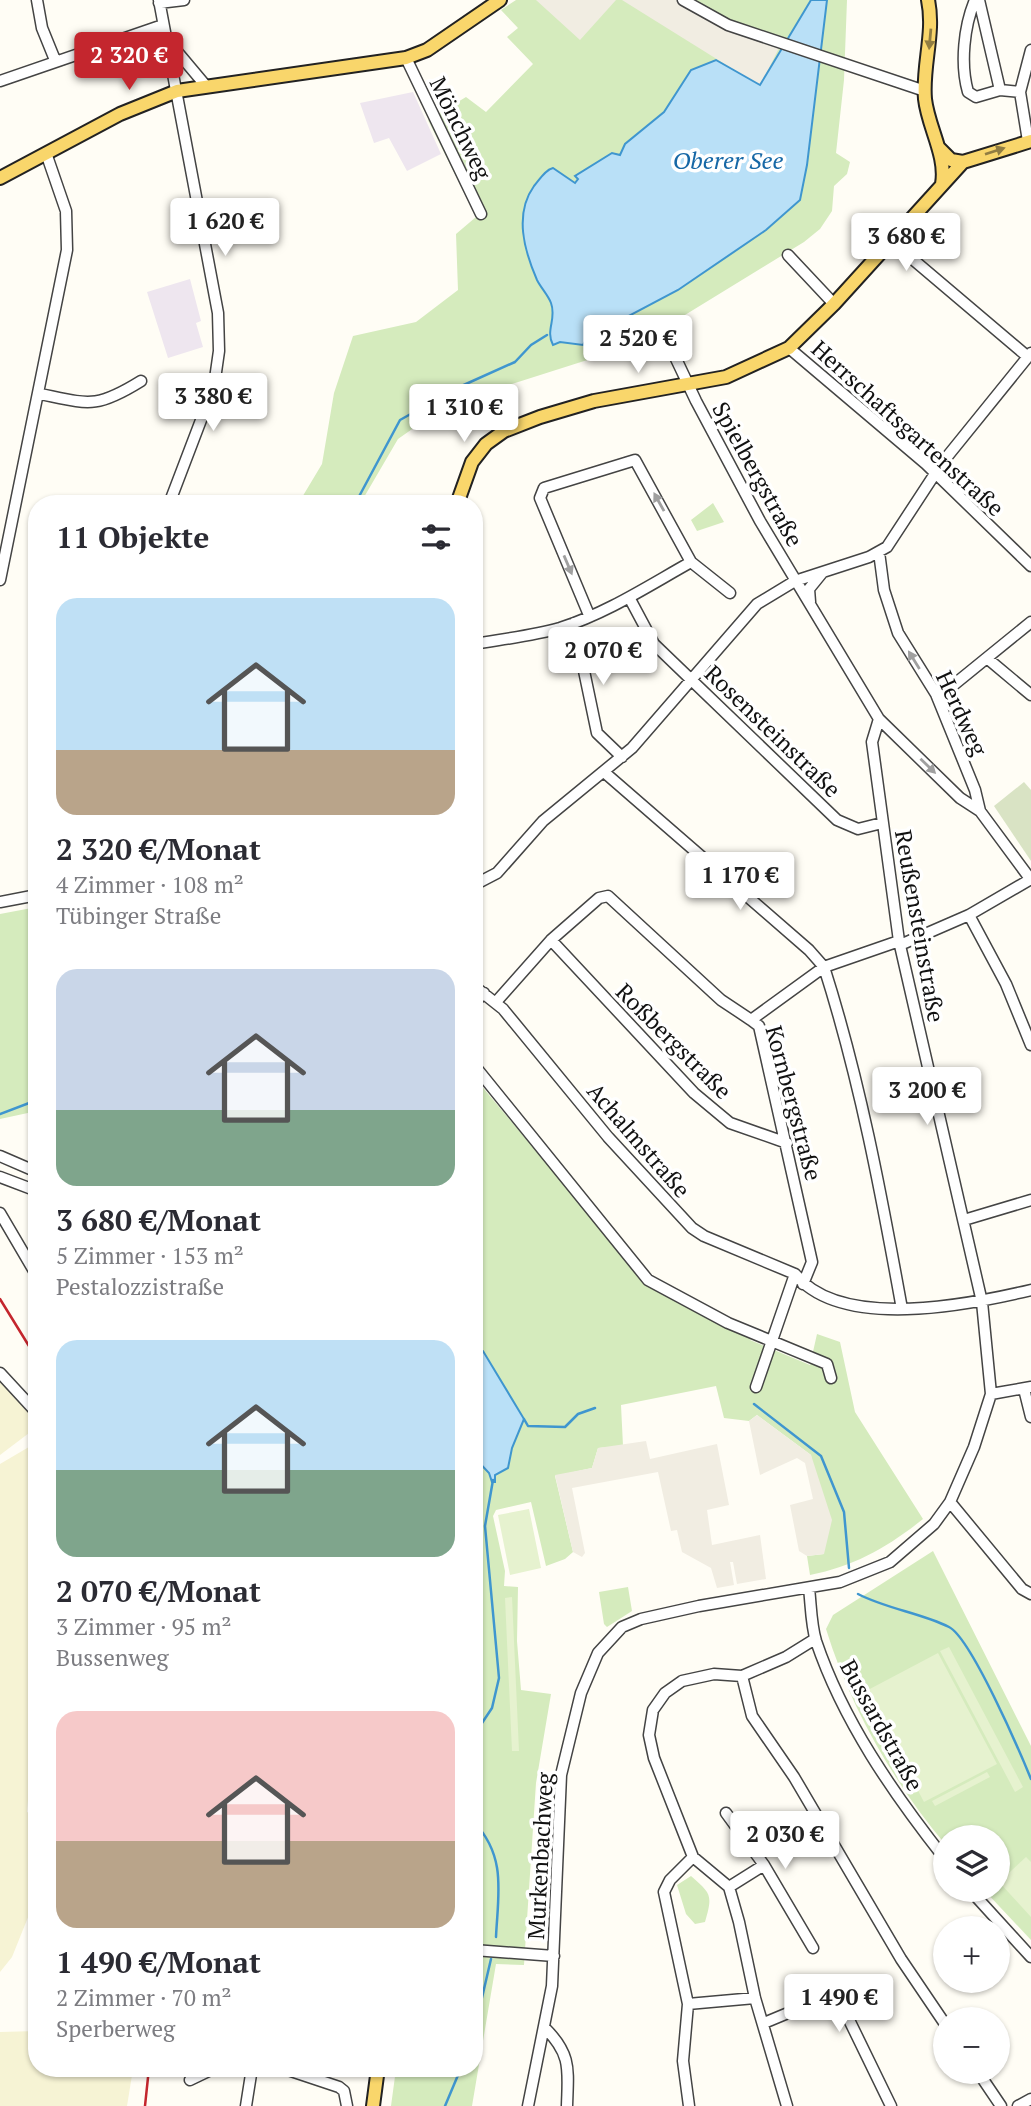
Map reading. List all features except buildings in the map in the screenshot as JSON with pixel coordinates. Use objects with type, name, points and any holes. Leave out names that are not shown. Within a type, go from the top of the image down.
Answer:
[{"type":"main road","points":[[0,178],[120,114],[177,91],[356,68],[406,58],[427,50],[500,0]]},
{"type":"main road","points":[[928,0],[930,34],[925,91],[944,175],[942,184]]},
{"type":"main road","points":[[938,147],[951,160],[963,162],[1029,141]]},
{"type":"main road","points":[[460,495],[472,462],[486,444],[504,431],[540,417],[605,399],[726,377],[789,348],[834,304],[963,162]]},
{"type":"main road","points":[[373,2106],[377,2077]]},
{"type":"street","points":[[37,0],[42,28],[55,60]]},
{"type":"street","points":[[172,495],[214,386],[219,351],[214,285],[159,2],[184,0]]},
{"type":"street","points":[[683,0],[728,25],[925,91]]},
{"type":"street","points":[[977,0],[1000,90]]},
{"type":"street","points":[[977,0],[968,17],[963,76],[968,92],[976,97],[1000,90],[1020,92]]},
{"type":"street","points":[[0,81],[163,25]]},
{"type":"street","points":[[166,39],[206,86]]},
{"type":"street","points":[[1029,141],[1020,92],[1031,50]]},
{"type":"street","name":"Mönchweg","points":[[406,58],[481,214]]},
{"type":"street","points":[[0,580],[40,394],[68,241],[64,202],[46,153]]},
{"type":"street","points":[[483,880],[497,873],[543,821],[622,757],[757,604],[794,581],[879,552],[895,537],[935,473],[1030,355],[890,240]]},
{"type":"street","points":[[788,255],[834,304]]},
{"type":"street","name":"Spielbergstraße","points":[[660,325],[727,461],[794,581],[879,719],[960,798],[980,811]]},
{"type":"street","name":"Herrschaftsgartenstraße","points":[[789,348],[935,473],[1031,566]]},
{"type":"street","points":[[40,394],[89,404],[111,398],[141,381]]},
{"type":"street","points":[[589,615],[541,504],[544,488],[635,460],[691,562],[730,593]]},
{"type":"street","name":"Herdweg","points":[[879,552],[884,590],[898,633],[936,694],[975,790],[980,811],[1031,880]]},
{"type":"street","points":[[483,642],[539,633],[574,623],[630,599],[691,562]]},
{"type":"street","points":[[814,612],[808,599],[809,589],[823,573]]},
{"type":"street","name":"Rosensteinstraße","points":[[630,599],[654,644],[837,820],[858,829],[882,823]]},
{"type":"street","points":[[936,694],[951,687],[988,659],[1031,622]]},
{"type":"street","points":[[574,623],[597,733],[622,757]]},
{"type":"street","points":[[988,659],[1031,695]]},
{"type":"street","name":"Reußensteinstraße","points":[[809,1588],[848,1580],[890,1562],[934,1524],[950,1502],[970,1456],[991,1394],[982,1302],[900,943],[872,741],[879,719]]},
{"type":"street","points":[[604,772],[809,950],[824,967],[844,1028],[874,1151],[902,1309]]},
{"type":"street","name":"Kornbergstraße","points":[[803,1284],[812,1262],[759,1026],[751,1020],[824,967],[900,943],[969,915],[1031,880]]},
{"type":"street","points":[[496,1002],[551,940],[599,898],[608,895],[721,1000],[751,1020]]},
{"type":"street","points":[[0,902],[28,897]]},
{"type":"street","points":[[969,915],[1006,984],[1031,1044]]},
{"type":"street","name":"Roßbergstraße","points":[[551,940],[694,1093],[730,1123],[787,1143]]},
{"type":"street","name":"Achalmstraße","points":[[484,993],[496,1002],[608,1137],[692,1228],[795,1274],[803,1284],[824,1298],[902,1309],[982,1302],[1031,1290]]},
{"type":"street","points":[[483,1076],[648,1280],[728,1323],[827,1364],[831,1378]]},
{"type":"street","points":[[0,1156],[28,1168]]},
{"type":"street","points":[[0,1177],[28,1188]]},
{"type":"street","points":[[964,1220],[1031,1200]]},
{"type":"street","points":[[0,1213],[28,1261]]},
{"type":"street","points":[[756,1387],[795,1274]]},
{"type":"street","points":[[0,1373],[28,1403]]},
{"type":"street","points":[[991,1394],[1028,1388],[1031,1417]]},
{"type":"street","points":[[950,1502],[1022,1588],[1031,1594]]},
{"type":"street","name":"Bussardstraße","points":[[809,1588],[815,1639],[869,1751],[904,1806],[933,1843]]},
{"type":"street","name":"Murkenbachweg","points":[[528,2106],[545,2028],[554,1956],[561,1775],[581,1693],[598,1654],[622,1627],[641,1619],[699,1606],[809,1588]]},
{"type":"street","points":[[787,2106],[755,1998],[740,1922],[729,1887],[693,1857],[654,1758],[649,1735],[653,1710],[665,1693],[682,1681],[714,1674],[742,1676],[786,1657],[815,1639]]},
{"type":"street","points":[[742,1676],[752,1716],[794,1777],[901,1959],[933,2007]]},
{"type":"street","points":[[726,1813],[764,1865],[813,1948]]},
{"type":"street","points":[[690,2106],[682,2061],[688,2004],[664,1892],[670,1880],[693,1857]]},
{"type":"street","points":[[729,1887],[764,1865]]},
{"type":"street","points":[[981,1902],[1031,1958]]},
{"type":"street","name":"Murkenbachweg","points":[[483,1951],[554,1956]]},
{"type":"street","points":[[764,2023],[836,1993],[891,2106]]},
{"type":"street","points":[[688,2004],[755,1998]]},
{"type":"street","points":[[545,2028],[559,2042],[568,2059],[567,2106]]},
{"type":"street","points":[[190,2080],[196,2077]]},
{"type":"street","points":[[246,2106],[251,2077]]},
{"type":"street","points":[[309,2077],[339,2087],[344,2091],[347,2106]]},
{"type":"street","points":[[986,2084],[1001,2106]]},
{"type":"street","points":[[1018,2106],[1031,2099]]},
{"type":"shaded area","points":[[536,0],[616,0],[580,40]]},
{"type":"shaded area","points":[[622,0],[680,0],[781,44],[760,86]]},
{"type":"shaded area","points":[[413,92],[441,154],[407,171],[389,138],[374,143],[360,103]]},
{"type":"shaded area","points":[[190,279],[201,321],[196,323],[203,347],[168,358],[147,292]]},
{"type":"shaded area","points":[[0,1381],[28,1412],[28,1434],[0,1455]]},
{"type":"shaded area","points":[[757,1415],[811,1455],[832,1520],[824,1554],[807,1556],[799,1551],[790,1505],[813,1499],[805,1463],[797,1458],[760,1475],[749,1421]]},
{"type":"shaded area","points":[[646,1441],[650,1459],[717,1444],[729,1505],[707,1510],[712,1545],[760,1535],[766,1579],[737,1584],[733,1562],[730,1562],[734,1585],[717,1588],[711,1568],[682,1552],[677,1530],[671,1531],[658,1472],[572,1488],[585,1553],[582,1557],[573,1552],[555,1475],[592,1468],[598,1448]]},
{"type":"shaded area","points":[[28,1448],[28,1917],[12,1957],[0,1972],[0,1464]]},
{"type":"shaded area","points":[[28,2031],[28,2077],[132,2077],[127,2106],[0,2106],[0,2032]]},
{"type":"green space","points":[[516,0],[847,0],[844,80],[836,153],[850,162],[847,174],[834,186],[832,211],[820,229],[804,242],[667,326],[603,355],[484,393],[425,420],[398,439],[365,495],[303,495],[322,464],[334,393],[353,336],[416,322],[458,290],[456,234],[476,217],[428,120],[466,97],[486,112],[533,64],[507,37],[518,28],[501,10]]},
{"type":"green space","points":[[713,503],[724,522],[697,531],[691,520]]},
{"type":"green space","points":[[1024,782],[1031,790],[1031,861],[994,806]]},
{"type":"green space","points":[[28,909],[28,1113],[0,1119],[0,914]]},
{"type":"green space","points":[[483,1088],[646,1282],[754,1337],[750,1340],[810,1365],[817,1334],[840,1342],[855,1412],[923,1519],[897,1538],[856,1561],[810,1575],[807,1556],[824,1554],[811,1455],[757,1415],[749,1421],[724,1418],[716,1386],[621,1405],[623,1446],[598,1448],[592,1468],[555,1476],[573,1552],[565,1559],[546,1566],[531,1502],[496,1510],[493,1516],[505,1571],[504,1586],[518,1587],[517,1641],[521,1690],[551,1694],[536,1783],[524,1965],[496,1964],[483,2041]]},
{"type":"green space","points":[[529,1509],[541,1568],[510,1575],[498,1515]]},
{"type":"green space","points":[[933,1551],[1031,1746],[1031,1940],[995,1902],[1010,1902],[1010,1825],[933,1825],[933,1829],[891,1769],[860,1715],[826,1629],[833,1615]]},
{"type":"green space","points":[[628,1587],[632,1611],[607,1627],[604,1624],[599,1592]]},
{"type":"green space","points":[[512,1597],[519,1751],[512,1751],[505,1598]]},
{"type":"green space","points":[[949,1647],[1023,1787],[1015,1792],[940,1651]]},
{"type":"green space","points":[[938,1653],[997,1764],[924,1802],[866,1691]]},
{"type":"green space","points":[[987,1772],[990,1777],[935,1806],[932,1801]]},
{"type":"green space","points":[[1026,1857],[1031,1862],[1031,1917],[1010,1894],[1010,1872]]},
{"type":"green space","points":[[691,1876],[706,1891],[709,1900],[705,1922],[695,1924],[686,1914],[677,1885]]},
{"type":"green space","points":[[395,2077],[477,2077],[472,2106],[391,2106]]},
{"type":"water","name":"Oberer See","points":[[811,0],[827,0],[807,165],[800,200],[766,230],[678,290],[587,338],[583,345],[560,342],[553,345],[550,334],[553,314],[551,303],[532,268],[523,232],[524,208],[534,186],[553,168],[575,183],[578,179],[575,176],[612,153],[620,155],[625,144],[664,112],[691,70],[716,60],[760,85]]},
{"type":"water","points":[[483,1351],[524,1419],[512,1448],[508,1468],[495,1475],[495,1482],[492,1482],[483,1467]]},
{"type":"waterway","points":[[360,495],[400,420],[457,388],[515,362],[531,345],[547,335]]},
{"type":"waterway","points":[[0,1114],[28,1103]]},
{"type":"waterway","points":[[754,1404],[821,1456],[844,1512],[849,1568]]},
{"type":"waterway","points":[[524,1419],[528,1426],[565,1427],[578,1414],[595,1408]]},
{"type":"waterway","points":[[483,1722],[492,1708],[499,1678],[485,1526],[493,1480]]},
{"type":"waterway","points":[[858,1594],[938,1622],[949,1627],[958,1636],[982,1673],[1031,1779]]},
{"type":"waterway","points":[[483,1833],[492,1849],[498,1876],[496,1937]]},
{"type":"waterway","points":[[483,1993],[491,1959]]},
{"type":"waterway","points":[[445,2106],[457,2077]]},
{"type":"railway","points":[[0,1299],[28,1344]]},
{"type":"railway","points":[[145,2106],[148,2077]]}]
